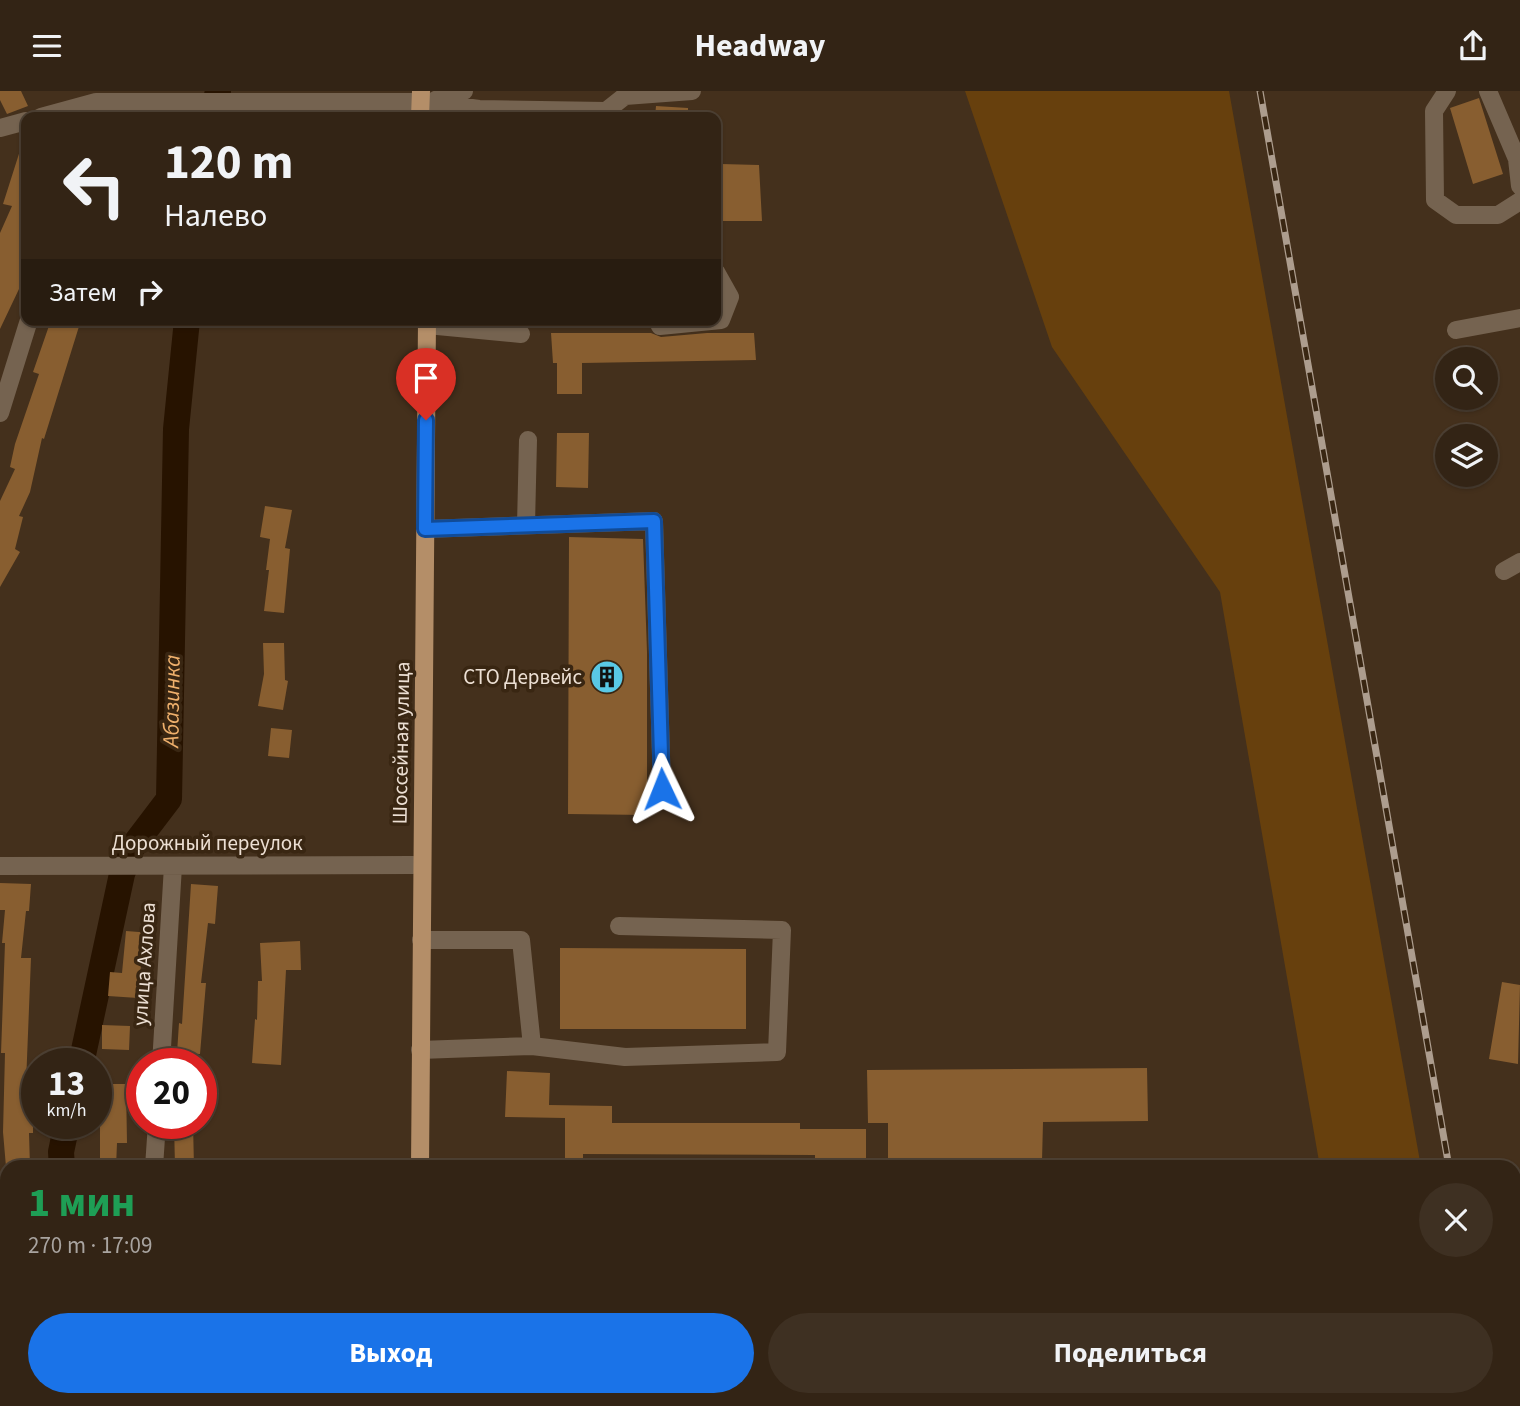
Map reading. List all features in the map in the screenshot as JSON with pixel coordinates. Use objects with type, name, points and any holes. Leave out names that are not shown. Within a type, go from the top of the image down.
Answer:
[{"type":"main road","name":"Шоссейная улица","points":[[419,1160],[425,529],[423,326]]},
{"type":"main road","name":"Шоссейная улица","points":[[412,1160],[423,326]]},
{"type":"street","points":[[424,104],[464,91]]},
{"type":"street","points":[[611,112],[625,96],[692,91]]},
{"type":"street","points":[[1447,91],[1434,111],[1435,200],[1456,215],[1498,215],[1520,201]]},
{"type":"street","points":[[1488,91],[1519,159],[1520,186]]},
{"type":"street","points":[[60,112],[91,104],[345,97],[486,112]]},
{"type":"street","points":[[0,128],[21,122]]},
{"type":"street","points":[[721,281],[730,297],[721,320]]},
{"type":"street","points":[[1456,330],[1520,318]]},
{"type":"street","points":[[0,413],[27,326]]},
{"type":"street","points":[[456,326],[522,334]]},
{"type":"street","points":[[526,526],[528,440]]},
{"type":"street","points":[[425,529],[654,521],[662,789]]},
{"type":"street","name":"Дорожный переулок","points":[[0,866],[414,865]]},
{"type":"street","name":"улица Ахлова","points":[[162,1048],[173,866]]},
{"type":"street","points":[[420,1050],[532,1046],[625,1057],[777,1052],[782,930],[619,926]]},
{"type":"street","points":[[421,940],[521,940],[532,1046]]},
{"type":"street","points":[[154,1160],[156,1139]]},
{"type":"shaded area","points":[[965,91],[1229,91],[1420,1160],[1319,1160],[1220,592],[1052,347]]},
{"type":"building","points":[[0,91],[21,91],[28,106],[7,114],[0,100]]},
{"type":"building","points":[[1479,98],[1503,174],[1473,184],[1450,108]]},
{"type":"building","points":[[656,106],[688,108],[688,112],[655,112]]},
{"type":"building","points":[[21,147],[21,278],[19,289],[0,329],[0,233],[12,206],[3,204]]},
{"type":"building","points":[[721,164],[759,165],[762,221],[723,221]]},
{"type":"building","points":[[49,326],[79,326],[44,439],[42,438],[30,492],[19,516],[23,517],[15,549],[20,552],[0,587],[0,501],[15,469],[10,467],[15,444],[39,374],[33,372]]},
{"type":"building","points":[[551,333],[651,333],[661,337],[754,333],[756,360],[582,363],[582,394],[557,394],[557,363],[553,363]]},
{"type":"building","points":[[557,433],[589,433],[588,488],[556,487]]},
{"type":"building","points":[[265,506],[292,510],[285,548],[290,549],[284,613],[264,611],[270,539],[260,537]]},
{"type":"building","name":"СТО Дервейс","points":[[569,537],[643,539],[647,652],[647,815],[568,814]]},
{"type":"building","points":[[263,643],[284,643],[285,680],[288,681],[283,710],[258,706],[264,674]]},
{"type":"building","points":[[271,728],[292,730],[289,758],[268,756]]},
{"type":"building","points":[[0,883],[31,884],[21,958],[31,958],[27,1048],[21,1048],[21,1139],[29,1139],[30,1160],[5,1160],[3,1132],[5,1053],[1,1053],[5,910],[0,910]]},
{"type":"building","points":[[191,884],[218,886],[215,924],[208,923],[201,983],[206,983],[201,1048],[177,1048],[179,1023],[182,1024]]},
{"type":"building","points":[[126,931],[152,933],[150,955],[142,954],[138,998],[108,996],[110,972],[122,973]]},
{"type":"building","points":[[300,941],[301,970],[286,970],[281,1065],[252,1063],[258,981],[262,981],[260,943]]},
{"type":"building","points":[[560,948],[746,949],[746,1029],[560,1029]]},
{"type":"building","points":[[1502,982],[1520,985],[1518,1064],[1489,1059]]},
{"type":"building","points":[[102,1025],[130,1026],[129,1048],[102,1048]]},
{"type":"building","points":[[1147,1068],[1148,1121],[1043,1122],[1042,1160],[888,1160],[888,1123],[868,1123],[867,1070]]},
{"type":"building","points":[[507,1071],[550,1073],[549,1105],[612,1106],[612,1123],[800,1123],[800,1129],[866,1129],[866,1158],[815,1158],[815,1155],[583,1154],[583,1160],[565,1160],[565,1118],[505,1117]]},
{"type":"building","points":[[112,1084],[126,1084],[127,1143],[117,1143],[116,1160],[100,1160],[100,1139],[112,1139]]},
{"type":"building","points":[[174,1139],[193,1139],[194,1160],[175,1160]]},
{"type":"waterway","name":"Абазинка","points":[[213,112],[218,91]]},
{"type":"waterway","name":"Абазинка","points":[[84,1048],[122,874],[131,849],[169,799],[176,429],[186,326]]},
{"type":"waterway","name":"Абазинка","points":[[62,1160],[64,1139]]},
{"type":"railway","points":[[1260,91],[1448,1160]]},
{"type":"place","name":"СТО Дервейс","points":[[607,677]]},
{"type":"route","points":[[426,420],[425,529],[654,521],[662,789]]}]
